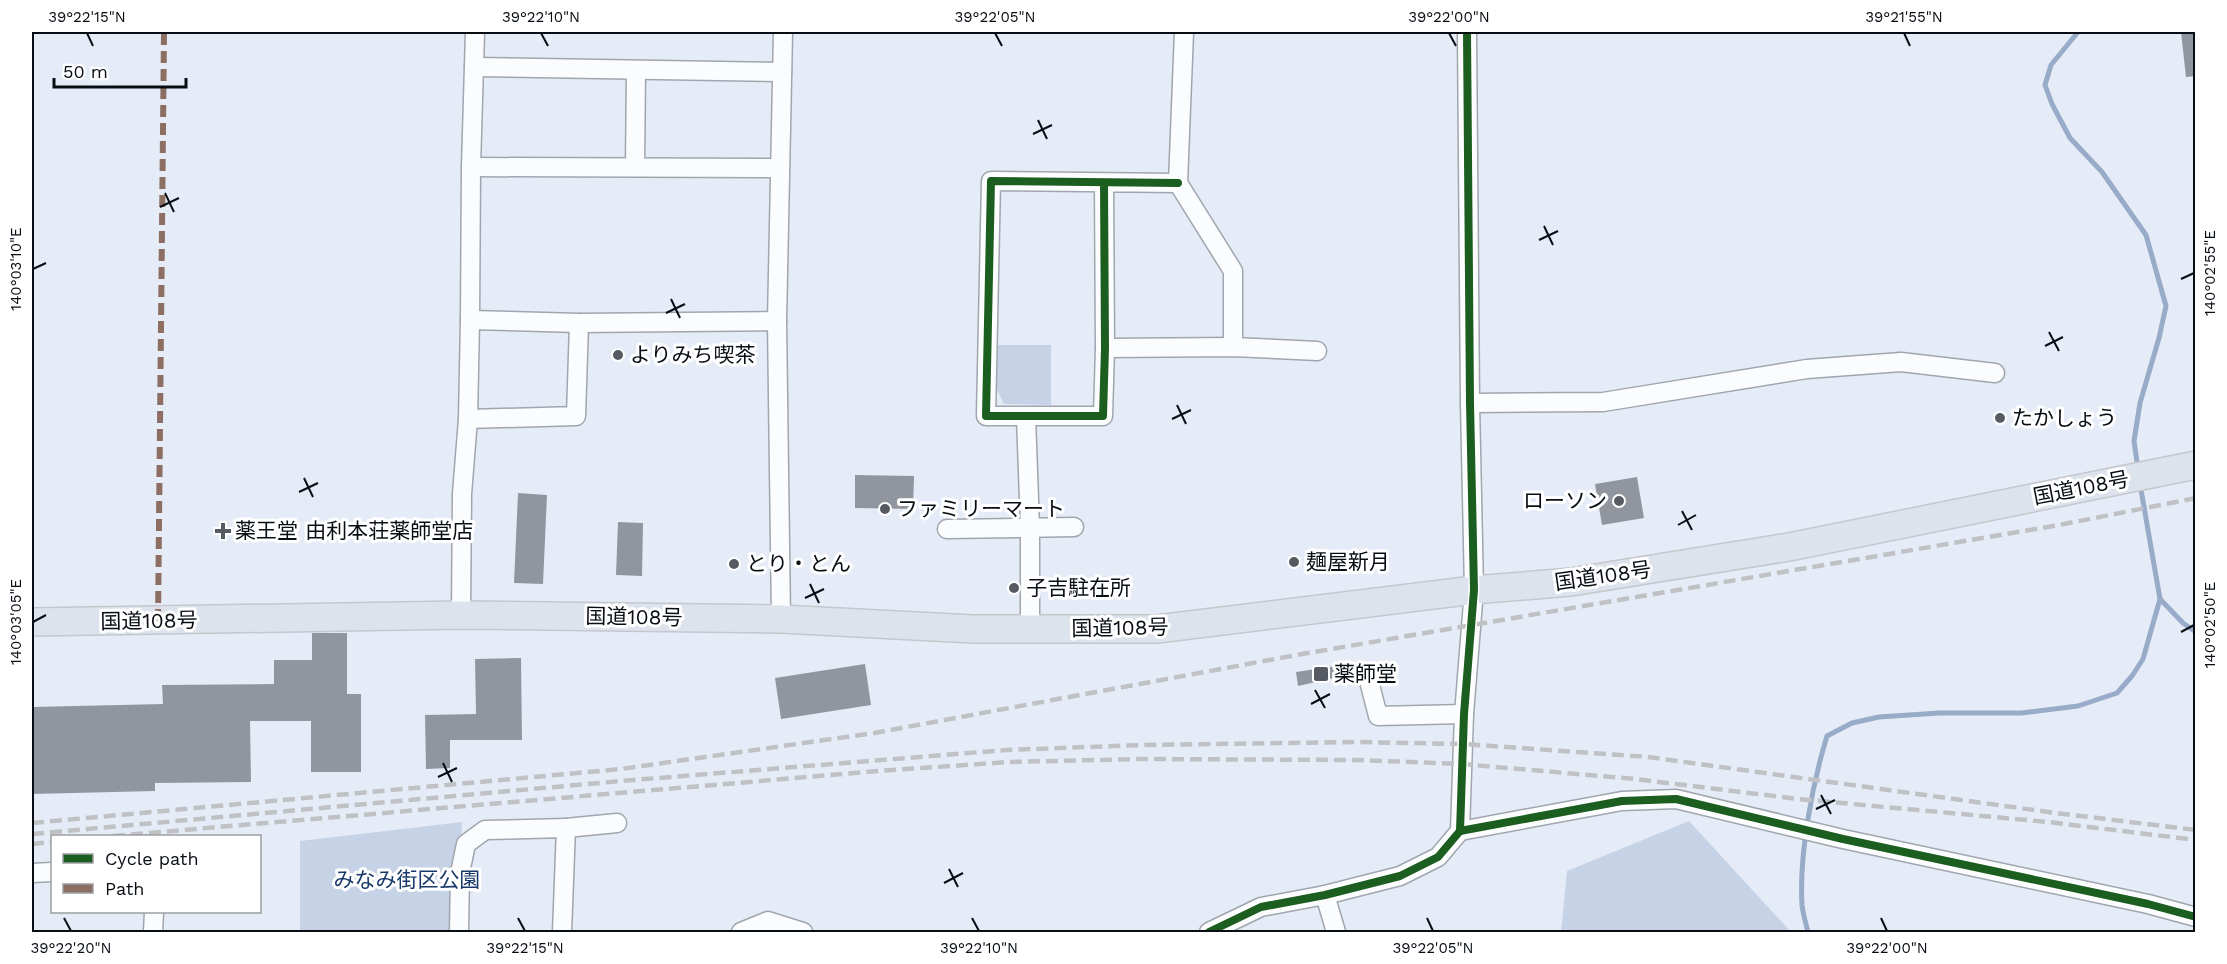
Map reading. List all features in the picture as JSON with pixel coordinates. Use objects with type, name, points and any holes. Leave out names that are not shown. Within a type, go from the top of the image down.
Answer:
[{"type":"highway","name":"国道108号","points":[[32,622],[461,615],[781,619],[973,628],[1157,629],[1474,590],[1571,582],[1789,547],[2192,466]]},
{"type":"street","points":[[461,615],[462,494],[468,418],[475,32]]},
{"type":"street","points":[[781,619],[777,321],[783,32]]},
{"type":"street","points":[[1184,32],[1178,183],[1233,271],[1233,347]]},
{"type":"street","points":[[1209,933],[1261,907],[1325,895],[1400,876],[1438,857],[1460,831],[1464,714],[1474,590],[1467,32]]},
{"type":"street","points":[[474,67],[782,72]]},
{"type":"street","points":[[635,167],[636,70]]},
{"type":"street","points":[[471,167],[780,168]]},
{"type":"street","points":[[1104,183],[1106,348],[1103,416],[986,416],[991,181],[1178,183]]},
{"type":"street","points":[[470,320],[579,323],[777,321]]},
{"type":"street","points":[[468,418],[576,416],[579,323]]},
{"type":"street","points":[[1106,348],[1233,347],[1317,351]]},
{"type":"street","points":[[1470,403],[1603,402],[1807,369],[1901,362],[1995,373]]},
{"type":"street","points":[[1026,417],[1030,527],[1030,629]]},
{"type":"street","points":[[947,529],[1074,527]]},
{"type":"street","points":[[1368,681],[1378,716],[1464,714]]},
{"type":"street","points":[[1460,831],[1622,801],[1676,799],[1843,839],[2148,904],[2196,917]]},
{"type":"street","points":[[459,933],[460,873],[466,844],[485,830],[566,828],[617,823]]},
{"type":"street","points":[[562,933],[566,828]]},
{"type":"street","points":[[32,873],[51,872]]},
{"type":"street","points":[[1325,895],[1336,933]]},
{"type":"street","points":[[153,933],[154,913]]},
{"type":"street","points":[[741,933],[768,921],[803,933]]},
{"type":"green space","points":[[997,345],[1051,345],[1051,405],[1004,404],[997,390]]},
{"type":"green space","points":[[1689,821],[1791,932],[1561,932],[1567,871]]},
{"type":"green space","name":"みなみ街区公園","points":[[462,822],[457,932],[300,932],[300,841]]},
{"type":"building","points":[[2181,32],[2196,32],[2196,76],[2186,77]]},
{"type":"building","points":[[855,475],[914,476],[913,509],[855,508]]},
{"type":"building","name":"ローソン","points":[[1637,477],[1644,518],[1602,525],[1595,484]]},
{"type":"building","points":[[518,493],[547,495],[543,584],[514,583]]},
{"type":"building","points":[[618,522],[643,523],[642,576],[616,575]]},
{"type":"building","points":[[312,633],[347,633],[347,694],[361,694],[361,772],[311,772],[311,721],[250,721],[251,782],[155,783],[155,791],[32,794],[32,707],[163,704],[162,685],[274,684],[274,660],[312,660]]},
{"type":"building","points":[[521,658],[522,740],[450,740],[450,768],[426,769],[425,715],[476,714],[475,659]]},
{"type":"building","points":[[865,664],[871,705],[781,719],[775,678]]},
{"type":"building","points":[[1336,666],[1338,677],[1298,686],[1296,672]]},
{"type":"waterway","points":[[2078,32],[2051,65],[2045,85],[2070,138],[2102,172],[2146,235],[2166,306],[2140,403],[2134,441],[2138,469]]},
{"type":"waterway","points":[[1808,932],[1802,905],[1805,842],[1816,776],[1827,736],[1852,723],[1879,717],[1939,713],[2021,713],[2078,706],[2117,693],[2132,676],[2143,659],[2160,599],[2140,484]]},
{"type":"waterway","points":[[2160,599],[2183,623],[2196,632]]},
{"type":"railway","points":[[32,823],[621,769],[874,733],[1302,654],[2059,525],[2196,498]]},
{"type":"railway","points":[[32,834],[621,781],[1006,750],[1142,745],[1355,742],[1464,744],[1648,757],[2196,830]]},
{"type":"railway","points":[[125,835],[878,771],[1009,762],[1140,759],[1358,760],[1462,764],[1635,779],[1798,799],[2048,822],[2196,840]]},
{"type":"railway","points":[[32,844],[51,842]]},
{"type":"marked path","points":[[158,621],[164,32]]},
{"type":"cycle path","points":[[1209,932],[1261,907],[1325,895],[1400,876],[1438,857],[1460,831],[1464,714],[1474,590],[1467,32]]},
{"type":"cycle path","points":[[1104,183],[1103,416],[986,416],[991,181],[1178,183]]},
{"type":"cycle path","points":[[1460,831],[1622,801],[1676,799],[1843,839],[2148,904],[2196,917]]},
{"type":"place","name":"よりみち喫茶","points":[[618,355]]},
{"type":"place","name":"たかしょう","points":[[2000,418]]},
{"type":"place","name":"ローソン","points":[[1619,501]]},
{"type":"place","name":"ファミリーマート","points":[[885,509]]},
{"type":"place","name":"薬王堂 由利本荘薬師堂店","points":[[223,531]]},
{"type":"place","name":"麺屋新月","points":[[1294,562]]},
{"type":"place","name":"とり・とん","points":[[734,564]]},
{"type":"place","name":"子吉駐在所","points":[[1014,588]]},
{"type":"place","name":"薬師堂","points":[[1321,674]]}]
